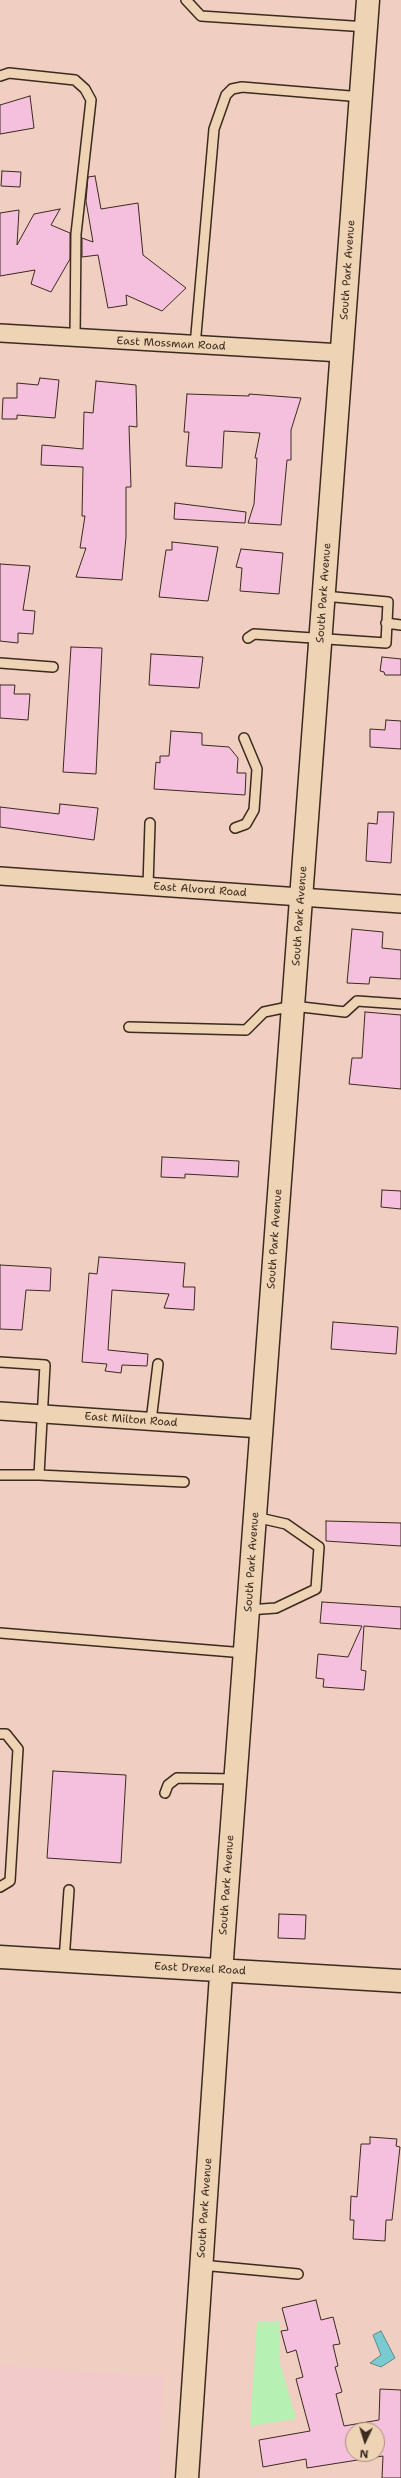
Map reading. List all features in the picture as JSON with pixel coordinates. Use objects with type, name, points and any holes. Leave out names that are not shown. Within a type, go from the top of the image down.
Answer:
[{"type":"main road","name":"South Park Avenue","points":[[187,2478],[235,1779],[362,97],[368,0]]},
{"type":"main road","name":"East Drexel Road","points":[[0,1957],[401,1981]]},
{"type":"street","name":"East Mossman Road","points":[[0,333],[195,346],[342,353]]},
{"type":"street","name":"East Alvord Road","points":[[0,876],[401,904]]},
{"type":"street","name":"East Milton Road","points":[[0,1411],[261,1429]]},
{"type":"lane","points":[[186,0],[202,16],[367,27]]},
{"type":"lane","points":[[0,76],[9,73],[76,80],[86,89],[92,100],[76,234],[75,338]]},
{"type":"lane","points":[[195,346],[214,129],[226,95],[232,89],[242,87],[362,97]]},
{"type":"lane","points":[[248,638],[254,634],[386,644],[388,602],[324,596]]},
{"type":"lane","points":[[386,623],[401,625]]},
{"type":"lane","points":[[0,663],[53,667]]},
{"type":"lane","points":[[235,828],[246,824],[254,810],[257,769],[244,738]]},
{"type":"lane","points":[[148,886],[150,823]]},
{"type":"lane","points":[[129,1027],[246,1030],[264,1012],[293,1006],[345,1012],[358,1002],[401,1004]]},
{"type":"lane","points":[[0,1362],[45,1365],[41,1414],[39,1475]]},
{"type":"lane","points":[[152,1421],[158,1364]]},
{"type":"lane","points":[[0,1475],[39,1475],[184,1482]]},
{"type":"lane","points":[[248,1610],[276,1608],[316,1589],[319,1547],[286,1524],[255,1517]]},
{"type":"lane","points":[[0,1633],[245,1653]]},
{"type":"lane","points":[[0,1734],[6,1734],[18,1749],[10,1881],[0,1887]]},
{"type":"lane","points":[[165,1794],[168,1785],[177,1778],[235,1779]]},
{"type":"lane","points":[[64,1961],[69,1890]]},
{"type":"lane","points":[[201,2265],[298,2274]]},
{"type":"shaded area","points":[[0,2365],[163,2377],[159,2478],[0,2478]]},
{"type":"green space","points":[[257,2322],[280,2322],[280,2363],[296,2419],[250,2426]]},
{"type":"water","points":[[381,2331],[395,2358],[381,2367],[370,2363],[381,2355],[373,2335]]},
{"type":"building","points":[[30,96],[34,128],[0,134],[0,105]]},
{"type":"building","points":[[2,171],[21,172],[20,187],[1,186]]},
{"type":"building","points":[[95,176],[101,209],[138,203],[143,255],[186,288],[162,311],[126,295],[127,305],[108,308],[98,255],[82,257],[82,238],[93,242],[86,201],[88,177]]},
{"type":"building","points":[[60,209],[51,225],[70,233],[70,259],[51,292],[31,284],[35,270],[0,276],[0,213],[19,210],[17,245],[34,214]]},
{"type":"building","points":[[40,378],[59,380],[55,418],[17,415],[17,419],[2,419],[3,398],[17,398],[17,383],[38,385]]},
{"type":"building","points":[[96,381],[136,385],[137,427],[129,426],[131,487],[126,487],[126,537],[122,580],[76,577],[86,548],[80,548],[85,516],[82,516],[83,467],[41,465],[42,445],[83,449],[84,412],[93,413]]},
{"type":"building","points":[[187,394],[249,396],[249,394],[301,398],[291,430],[291,460],[287,460],[281,525],[248,523],[254,504],[257,458],[255,458],[260,433],[224,431],[222,468],[186,466],[189,432],[184,432]]},
{"type":"building","points":[[175,503],[246,512],[245,523],[174,519]]},
{"type":"building","points":[[172,542],[218,547],[208,601],[159,597],[166,550],[172,550]]},
{"type":"building","points":[[241,549],[283,553],[279,594],[240,591],[242,568],[236,567]]},
{"type":"building","points":[[0,564],[30,566],[23,610],[35,611],[33,634],[18,633],[18,643],[0,641]]},
{"type":"building","points":[[71,647],[102,648],[96,774],[63,772]]},
{"type":"building","points":[[151,654],[203,657],[199,688],[149,685]]},
{"type":"building","points":[[382,657],[401,659],[401,675],[385,675],[384,672],[380,671]]},
{"type":"building","points":[[0,685],[15,685],[14,694],[30,694],[28,720],[0,718]]},
{"type":"building","points":[[386,720],[401,721],[401,749],[370,747],[370,729],[385,730]]},
{"type":"building","points":[[171,731],[202,733],[202,745],[229,747],[238,758],[237,773],[246,773],[245,795],[154,789],[156,762],[160,763],[160,756],[169,756]]},
{"type":"building","points":[[60,804],[98,808],[94,840],[0,827],[0,807],[59,814]]},
{"type":"building","points":[[378,812],[394,812],[391,863],[366,861],[368,823],[377,824]]},
{"type":"building","points":[[352,929],[383,932],[382,948],[401,950],[401,979],[370,977],[369,984],[347,983]]},
{"type":"building","points":[[365,1012],[401,1015],[401,1089],[349,1084],[352,1058],[362,1058]]},
{"type":"building","points":[[162,1157],[239,1161],[238,1177],[185,1174],[185,1178],[161,1177]]},
{"type":"building","points":[[382,1190],[401,1191],[401,1209],[381,1207]]},
{"type":"building","points":[[99,1257],[185,1263],[183,1287],[195,1287],[194,1310],[164,1308],[169,1294],[112,1290],[108,1350],[148,1354],[147,1366],[122,1365],[121,1373],[105,1371],[107,1364],[82,1362],[89,1273],[97,1274]]},
{"type":"building","points":[[0,1265],[51,1268],[50,1291],[26,1290],[22,1330],[0,1329]]},
{"type":"building","points":[[333,1322],[398,1327],[396,1354],[331,1349]]},
{"type":"building","points":[[326,1521],[401,1523],[401,1546],[326,1541]]},
{"type":"building","points":[[322,1602],[401,1607],[401,1629],[364,1626],[361,1670],[366,1671],[364,1690],[323,1687],[324,1679],[316,1678],[318,1654],[348,1657],[362,1626],[320,1623]]},
{"type":"building","points":[[53,1771],[126,1775],[121,1863],[47,1858]]},
{"type":"building","points":[[279,1914],[306,1915],[305,1939],[278,1938]]},
{"type":"building","points":[[370,2137],[397,2139],[396,2146],[400,2147],[392,2220],[386,2220],[385,2241],[353,2239],[354,2220],[350,2220],[351,2196],[357,2197],[361,2144],[370,2144]]},
{"type":"building","points":[[316,2300],[321,2320],[333,2317],[340,2344],[333,2345],[338,2366],[335,2367],[342,2392],[336,2394],[345,2426],[345,2462],[307,2468],[306,2459],[263,2467],[259,2440],[310,2431],[296,2379],[303,2377],[296,2350],[287,2353],[281,2331],[288,2330],[282,2308]]},
{"type":"building","points":[[380,2389],[401,2390],[401,2478],[382,2478],[383,2462],[385,2462],[385,2422],[367,2422],[379,2420]]}]
